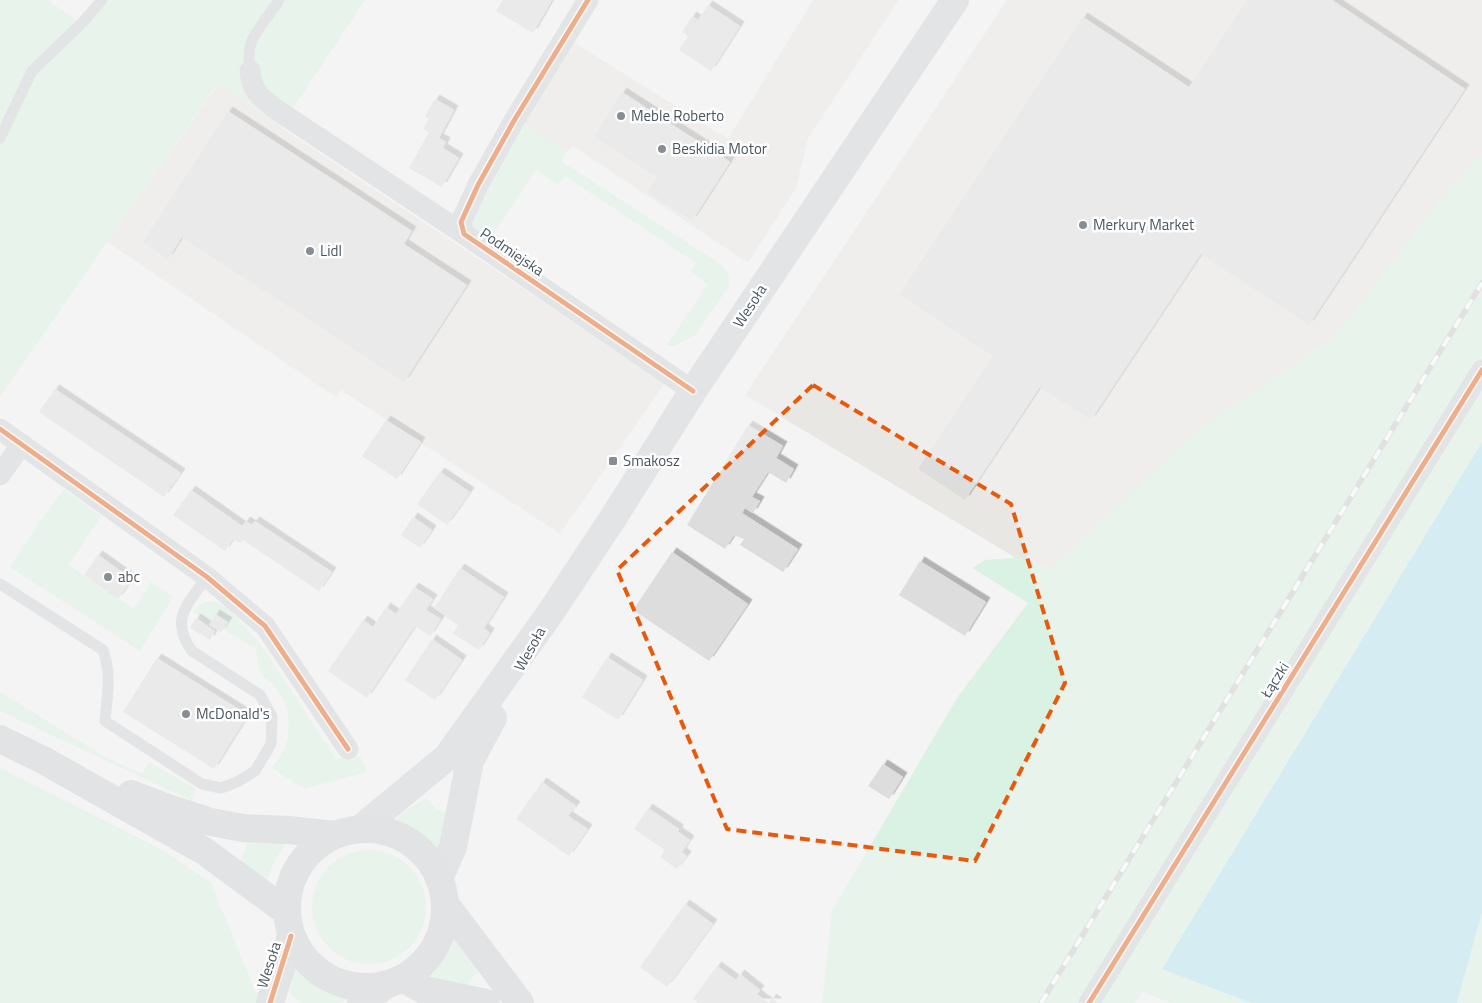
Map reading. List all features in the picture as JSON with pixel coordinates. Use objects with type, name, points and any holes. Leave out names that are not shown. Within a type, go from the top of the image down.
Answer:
[{"type":"main road","name":"Wesoła","points":[[348,832],[447,757],[549,615],[694,391],[955,0]]},
{"type":"main road","name":"Wesoła","points":[[442,891],[470,761],[549,615]]},
{"type":"main road","points":[[0,738],[45,761],[204,851],[289,924]]},
{"type":"main road","points":[[45,761],[171,809],[211,822],[243,828],[385,832],[408,841],[426,858],[442,891],[520,1003]]},
{"type":"main road","points":[[348,832],[315,848],[299,866],[289,888],[289,924],[303,956],[319,972],[340,983],[363,987],[395,982],[486,1003]]},
{"type":"main road","points":[[361,1003],[418,968],[430,955],[439,939],[444,922],[442,891]]},
{"type":"main road","name":"Wesoła","points":[[270,1003],[289,924]]},
{"type":"street","name":"Podmiejska","points":[[464,234],[461,222],[478,186],[588,0]]},
{"type":"street","name":"Podmiejska","points":[[250,71],[253,87],[274,108],[464,234],[694,391]]},
{"type":"street","name":"Łączki","points":[[1089,1003],[1482,370]]},
{"type":"street","points":[[0,429],[208,577],[264,626],[348,749]]},
{"type":"street","points":[[0,475],[22,444]]},
{"type":"lane","points":[[0,138],[32,71],[81,24],[102,0]]},
{"type":"lane","name":"Podmiejska","points":[[250,71],[251,43],[279,0]]},
{"type":"lane","points":[[0,584],[103,650],[108,664],[109,680],[105,721],[202,784],[221,788],[237,782],[255,771],[272,744],[272,717],[260,695],[192,651],[186,643],[180,622],[183,611],[208,577]]},
{"type":"highlighted area","points":[[813,385],[1011,504],[1065,683],[975,861],[727,829],[617,570]]},
{"type":"shaded area","points":[[813,0],[899,0],[808,138],[796,188],[748,263],[573,146],[567,152],[523,124],[572,41],[728,139]]},
{"type":"shaded area","points":[[1007,0],[1482,0],[1482,154],[1441,199],[1335,337],[1202,426],[1052,568],[1016,558],[745,395]]},
{"type":"shaded area","points":[[219,83],[282,128],[665,383],[560,534],[341,390],[336,397],[107,242]]},
{"type":"green space","points":[[0,0],[48,0],[81,24],[102,0],[365,0],[291,111],[282,128],[218,83],[0,397]]},
{"type":"green space","points":[[523,124],[567,152],[561,161],[724,268],[729,276],[729,286],[695,335],[675,345],[666,346],[708,284],[691,271],[696,263],[565,176],[558,185],[536,170],[487,243],[472,233],[470,211]]},
{"type":"green space","points":[[1482,154],[1482,356],[1465,383],[1482,378],[1482,442],[1163,969],[1252,1003],[1172,1003],[1142,992],[1135,1003],[822,1003],[832,911],[957,698],[1028,603],[973,568],[985,560],[1016,558],[1052,568],[1202,426],[1335,337],[1441,199]]},
{"type":"green space","points":[[64,489],[101,516],[69,565],[134,609],[151,582],[173,597],[140,651],[10,567]]},
{"type":"green space","points":[[206,602],[216,602],[228,608],[262,646],[336,759],[360,756],[367,772],[304,789],[272,768],[283,752],[288,737],[289,729],[286,706],[277,689],[260,672],[256,649],[223,629],[228,622],[215,615],[210,622],[193,612],[199,605]]},
{"type":"green space","points":[[0,692],[104,756],[142,774],[149,762],[196,789],[192,801],[0,711]]},
{"type":"green space","points":[[0,768],[163,850],[211,883],[255,991],[271,998],[269,1003],[0,1003]]},
{"type":"green space","points":[[426,798],[436,809],[446,813],[440,853],[423,837],[396,821],[404,812]]},
{"type":"green space","points":[[249,839],[287,841],[275,860],[266,882],[251,871],[241,860]]},
{"type":"green space","points":[[369,850],[391,855],[409,867],[421,885],[426,907],[421,929],[409,947],[391,959],[369,964],[347,959],[329,947],[317,929],[312,907],[317,885],[329,867],[347,855]]},
{"type":"green space","points":[[1482,912],[1482,1003],[1457,1003]]},
{"type":"green space","points":[[455,935],[479,968],[479,972],[466,987],[423,979],[442,959]]},
{"type":"green space","points":[[298,960],[305,970],[319,982],[349,996],[348,999],[339,1003],[302,1003],[289,993],[292,985],[294,962]]},
{"type":"water","points":[[1482,442],[1482,912],[1457,1003],[1252,1003],[1162,969]]},
{"type":"building","points":[[503,0],[552,0],[533,33],[496,11]]},
{"type":"building","points":[[1247,0],[1332,0],[1465,89],[1309,325],[1201,254],[1091,420],[1040,387],[965,500],[918,469],[993,356],[900,294],[1083,17],[1189,87]]},
{"type":"building","points":[[708,5],[740,26],[711,71],[679,50],[688,36],[682,32],[692,16],[698,20]]},
{"type":"building","name":"Beskidia Motor","points":[[622,92],[730,162],[692,221],[647,192],[657,177],[594,137]]},
{"type":"building","points":[[435,99],[454,110],[439,138],[446,142],[443,148],[459,158],[442,187],[409,168],[429,132],[423,129],[429,119],[425,116]]},
{"type":"building","name":"Lidl","points":[[228,111],[412,231],[404,244],[467,285],[404,382],[182,237],[168,259],[143,242]]},
{"type":"building","points":[[55,389],[181,473],[164,497],[39,412]]},
{"type":"building","points":[[386,420],[421,442],[397,479],[362,456]]},
{"type":"building","points":[[748,425],[783,446],[776,458],[794,469],[786,483],[768,472],[752,497],[760,501],[753,513],[745,508],[742,513],[798,549],[783,572],[740,545],[744,539],[734,535],[725,549],[687,525]]},
{"type":"building","points":[[440,472],[470,492],[447,525],[417,504]]},
{"type":"building","points":[[191,490],[242,526],[246,521],[252,525],[255,521],[332,572],[319,591],[243,540],[240,543],[233,539],[225,551],[173,515]]},
{"type":"building","points":[[413,517],[432,530],[420,548],[401,535]]},
{"type":"building","points":[[672,552],[748,604],[709,661],[633,610]]},
{"type":"building","name":"abc","points":[[98,555],[132,579],[118,599],[84,575]]},
{"type":"building","points":[[920,561],[986,602],[965,636],[899,595]]},
{"type":"building","points":[[460,568],[504,597],[484,628],[490,633],[479,650],[453,634],[458,625],[434,608]]},
{"type":"building","points":[[414,587],[433,599],[426,610],[441,619],[430,636],[415,626],[367,698],[328,671],[363,620],[373,627],[386,607],[396,614]]},
{"type":"building","points":[[215,614],[228,622],[221,632],[209,625]]},
{"type":"building","points":[[196,618],[215,631],[210,640],[190,628]]},
{"type":"building","points":[[432,639],[462,660],[435,700],[405,680]]},
{"type":"building","points":[[607,657],[643,680],[618,720],[582,697]]},
{"type":"building","name":"McDonald's","points":[[157,658],[248,715],[214,769],[123,712]]},
{"type":"building","points":[[883,764],[903,777],[889,799],[868,786]]},
{"type":"building","points":[[542,782],[576,806],[568,816],[588,829],[569,856],[516,819]]},
{"type":"building","points":[[648,808],[679,829],[678,832],[690,840],[682,852],[687,856],[677,869],[660,857],[665,850],[634,829]]},
{"type":"building","points":[[685,904],[713,924],[667,987],[640,967]]},
{"type":"building","points":[[717,966],[736,980],[740,974],[760,990],[757,994],[769,1003],[698,1003],[693,999]]},
{"type":"building","points":[[772,998],[778,1003],[769,1003]]},
{"type":"railway","points":[[1041,1003],[1482,283]]},
{"type":"cycle path","points":[[588,0],[515,119],[478,185],[461,222],[464,234],[693,391]]},
{"type":"cycle path","points":[[1089,1003],[1482,370]]},
{"type":"cycle path","points":[[0,429],[207,577],[265,626],[348,749]]},
{"type":"cycle path","points":[[270,1003],[291,936]]},
{"type":"place","name":"Meble Roberto","points":[[621,116]]},
{"type":"place","name":"Beskidia Motor","points":[[662,149]]},
{"type":"place","name":"Merkury Market","points":[[1083,225]]},
{"type":"place","name":"Lidl","points":[[310,251]]},
{"type":"place","name":"Smakosz","points":[[613,461]]},
{"type":"place","name":"abc","points":[[108,577]]},
{"type":"place","name":"McDonald's","points":[[186,714]]}]
